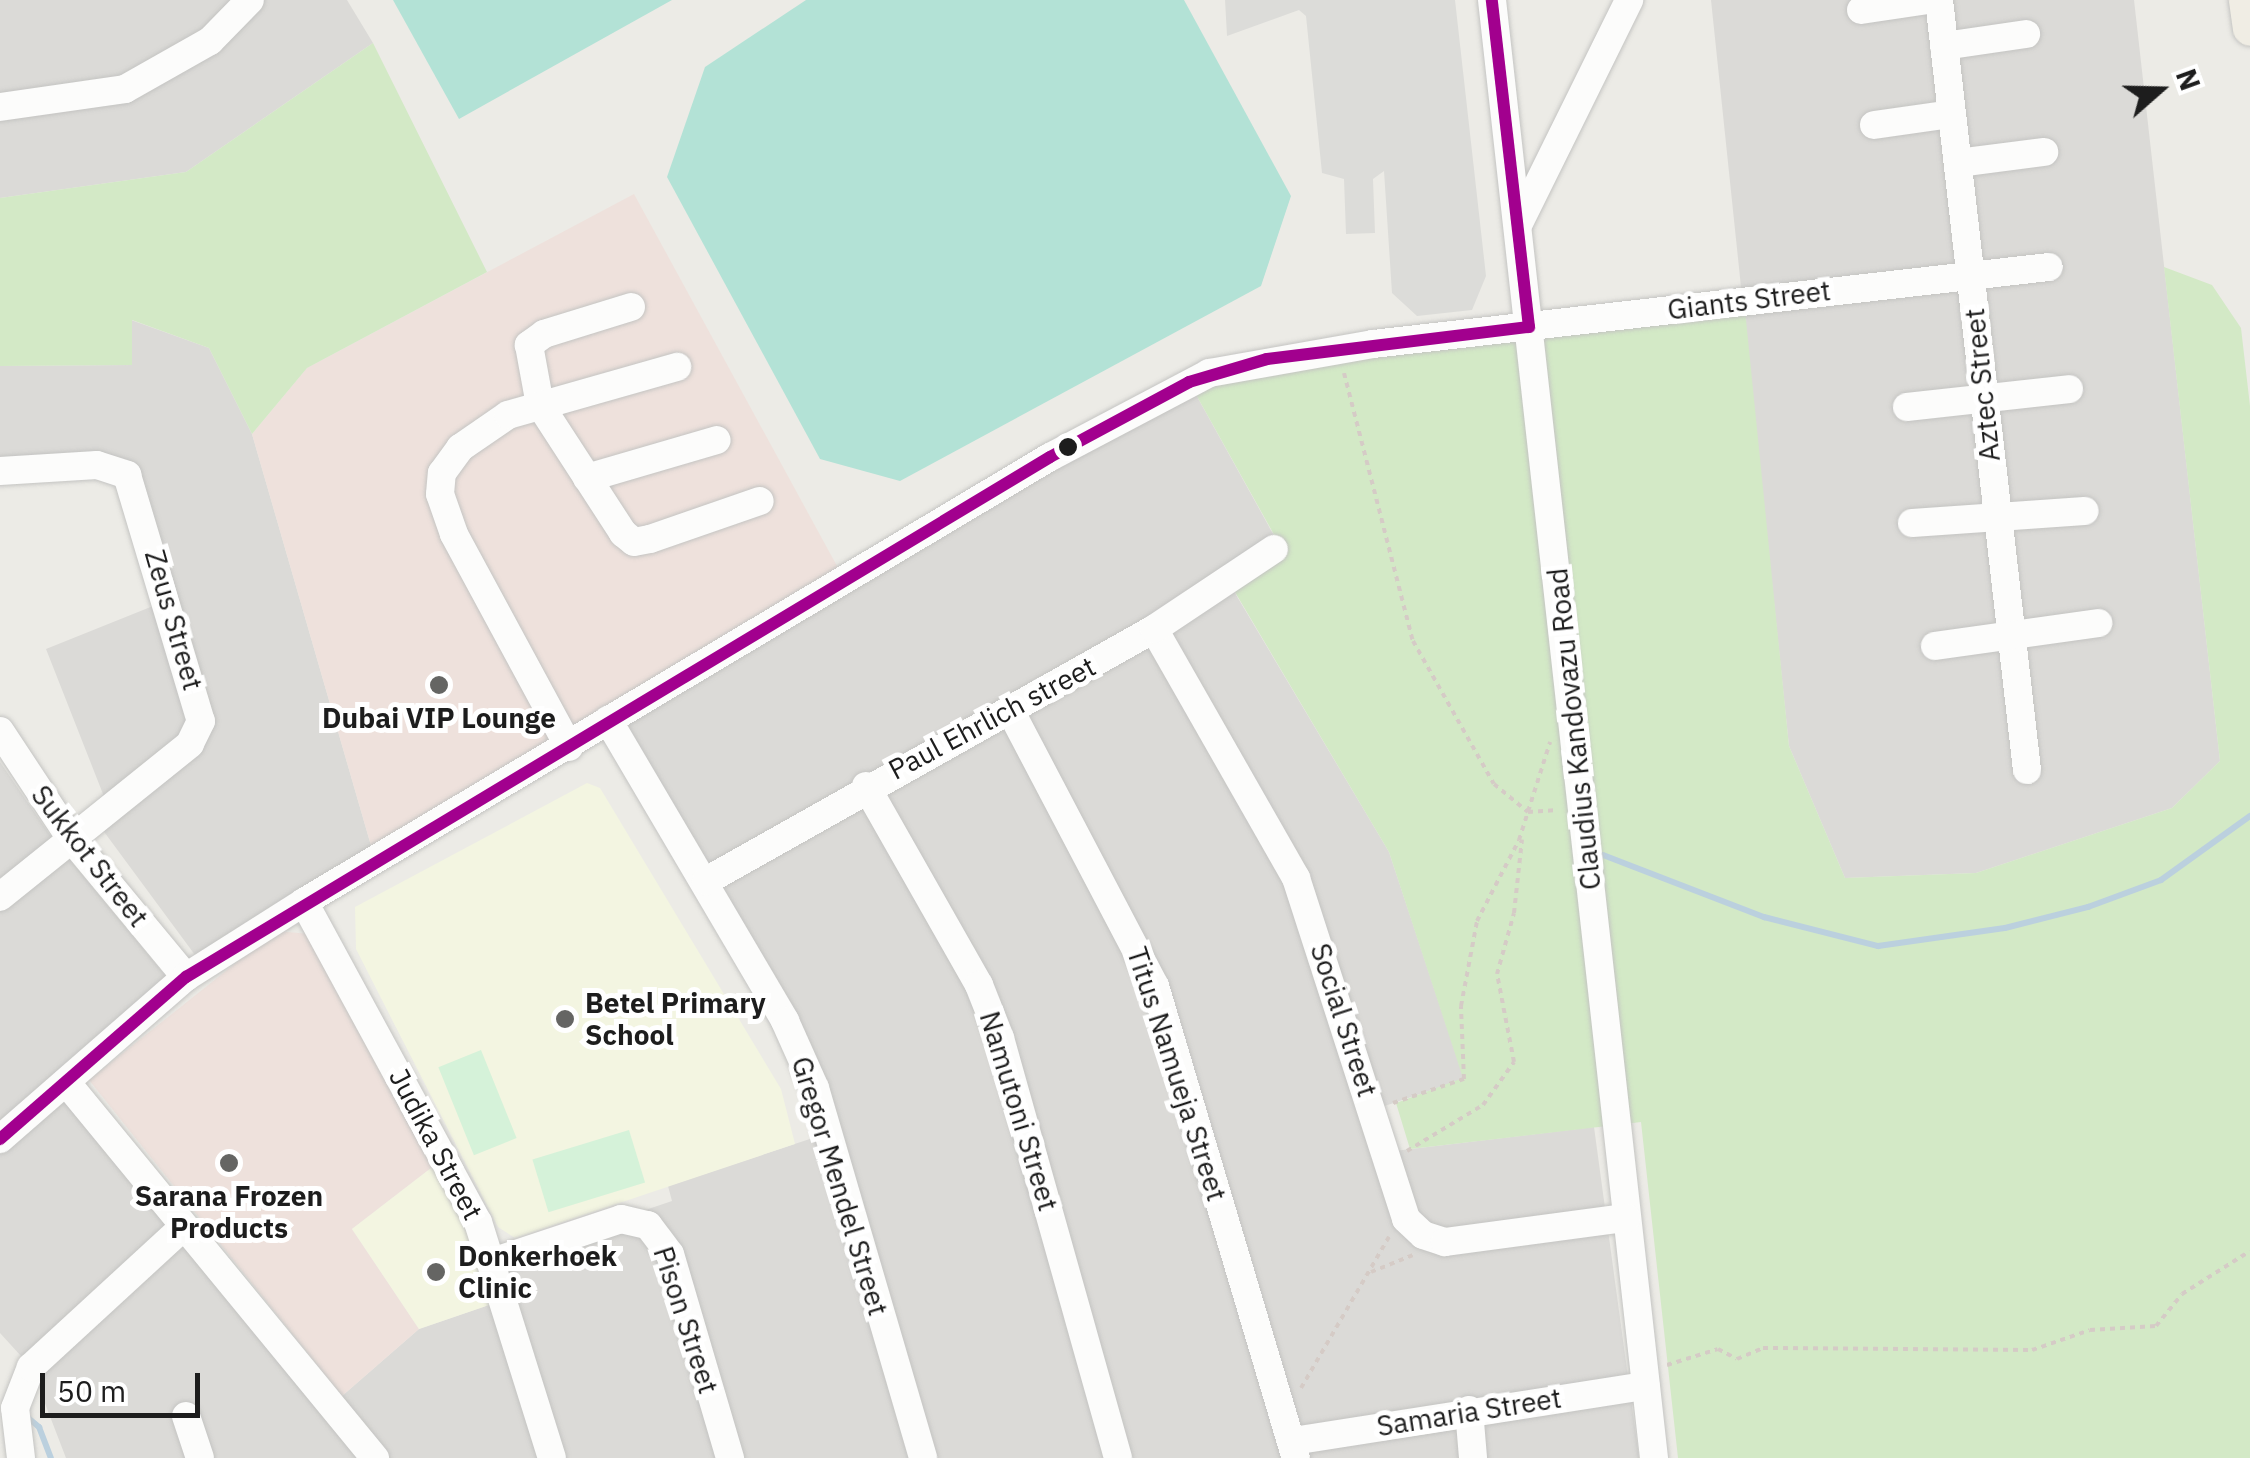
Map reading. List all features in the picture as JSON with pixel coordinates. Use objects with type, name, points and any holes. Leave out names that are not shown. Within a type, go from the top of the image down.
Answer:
[{"type":"main road","points":[[2246,0],[2250,28]]},
{"type":"street","points":[[0,107],[125,89],[210,42],[250,0]]},
{"type":"street","name":"Claudius Kandovazu Road","points":[[1492,0],[1654,1458]]},
{"type":"street","points":[[1517,226],[1629,0]]},
{"type":"street","points":[[1861,10],[1928,0]]},
{"type":"street","name":"Aztec Street","points":[[1939,0],[2027,770]]},
{"type":"street","points":[[1944,46],[2026,34]]},
{"type":"street","points":[[1874,125],[1952,114]]},
{"type":"street","points":[[1958,163],[2044,152]]},
{"type":"street","name":"Giants Street","points":[[0,1139],[186,977],[608,720],[1190,382],[1237,364],[1338,348],[2050,267]]},
{"type":"street","points":[[631,306],[544,334],[529,345],[540,405],[587,478],[634,542],[760,501]]},
{"type":"street","points":[[569,747],[454,534],[440,494],[442,473],[460,448],[508,415],[677,367]]},
{"type":"street","points":[[1908,407],[2069,389]]},
{"type":"street","points":[[587,478],[717,440]]},
{"type":"street","name":"Zeus Street","points":[[0,471],[98,465],[127,475],[199,708],[201,721],[190,744],[70,837]]},
{"type":"street","points":[[1912,524],[2085,510]]},
{"type":"street","name":"Paul Ehrlich street","points":[[706,881],[866,786],[1154,629],[1274,549]]},
{"type":"street","points":[[1935,646],[2098,624]]},
{"type":"street","name":"Social Street","points":[[1154,629],[1296,878],[1404,1210]]},
{"type":"street","name":"Titus Namueja Street","points":[[1010,710],[1155,986],[1291,1438]]},
{"type":"street","name":"Gregor Mendel Street","points":[[608,720],[706,881],[816,1088],[923,1458]]},
{"type":"street","name":"Sukkot Street","points":[[0,731],[70,837],[186,977]]},
{"type":"street","name":"Namutoni Street","points":[[866,786],[979,985],[1000,1038],[1118,1458]]},
{"type":"street","points":[[0,897],[70,837]]},
{"type":"street","name":"Judika Street","points":[[304,902],[495,1261],[552,1458]]},
{"type":"street","points":[[66,1082],[182,1228],[375,1458]]},
{"type":"street","points":[[1404,1210],[1423,1236],[1445,1242],[1626,1218]]},
{"type":"street","name":"Pison Street","points":[[495,1261],[621,1218],[648,1225],[670,1254],[730,1458]]},
{"type":"street","points":[[12,1443],[20,1391],[48,1345],[182,1228]]},
{"type":"street","name":"Samaria Street","points":[[1291,1438],[1645,1380]]},
{"type":"street","points":[[1468,1410],[1474,1458]]},
{"type":"street","points":[[186,1416],[200,1458]]},
{"type":"path","points":[[1338,348],[1412,641],[1494,784],[1528,812],[1583,807]]},
{"type":"path","points":[[1373,1110],[1464,1079],[1461,1006],[1476,921],[1522,829],[1545,749],[1573,710]]},
{"type":"path","points":[[1390,1168],[1421,1137],[1483,1105],[1514,1062],[1497,974],[1514,913],[1522,829]]},
{"type":"path","points":[[1291,1438],[1404,1210]]},
{"type":"path","points":[[1372,1272],[1445,1242]]},
{"type":"path","points":[[1645,1380],[1718,1349],[1736,1359],[1763,1348],[2032,1350],[2090,1330],[2156,1326],[2182,1294],[2250,1251]]},
{"type":"shaded area","points":[[0,0],[347,0],[373,43],[186,172],[0,198]]},
{"type":"shaded area","points":[[393,0],[672,0],[459,119]]},
{"type":"shaded area","points":[[806,0],[1184,0],[1291,196],[1261,286],[900,481],[820,459],[667,177],[705,67]]},
{"type":"shaded area","points":[[1225,0],[1455,0],[1486,276],[1472,310],[1417,316],[1392,293],[1384,171],[1373,179],[1375,233],[1346,234],[1344,179],[1322,173],[1306,16],[1299,10],[1227,36]]},
{"type":"shaded area","points":[[1711,0],[2134,0],[2220,761],[2172,808],[1976,873],[1845,878],[1789,746]]},
{"type":"shaded area","points":[[634,194],[843,577],[372,849],[252,434],[307,368]]},
{"type":"shaded area","points":[[131,320],[209,348],[252,434],[372,849],[195,955],[102,829],[103,794],[46,649],[168,600],[111,466],[0,472],[0,366],[132,365]]},
{"type":"shaded area","points":[[1189,382],[1282,550],[1229,583],[1389,852],[1464,1079],[1373,1110],[1386,1152],[1594,1127],[1639,1458],[66,1458],[31,1367],[0,1333],[0,1139],[57,1091],[342,1396],[419,1329],[506,1299],[495,1261],[672,1201],[668,1186],[825,1134],[815,1088],[608,720]]},
{"type":"shaded area","points":[[0,762],[52,838],[169,980],[0,1122]]},
{"type":"shaded area","name":"Betel Primary School","points":[[587,783],[600,788],[781,1089],[795,1144],[515,1238],[498,1227],[356,949],[355,907]]},
{"type":"shaded area","points":[[276,931],[310,934],[435,1165],[352,1229],[419,1329],[342,1396],[89,1080]]},
{"type":"shaded area","points":[[481,1050],[517,1138],[474,1155],[438,1067]]},
{"type":"shaded area","points":[[629,1130],[645,1183],[548,1212],[532,1160]]},
{"type":"shaded area","name":"Donkerhoek Clinic","points":[[435,1165],[463,1202],[498,1302],[419,1329],[352,1229]]},
{"type":"green space","points":[[373,43],[487,272],[307,368],[252,434],[209,348],[132,320],[132,365],[0,366],[0,198],[186,172]]},
{"type":"green space","points":[[2164,267],[2212,285],[2241,328],[2250,406],[2250,1458],[1678,1458],[1641,1122],[1410,1149],[1396,1103],[1463,1078],[1389,852],[1229,582],[1282,549],[1189,382],[1744,300],[1789,746],[1845,878],[1976,873],[2172,808],[2220,761]]},
{"type":"waterway","points":[[1603,855],[1764,917],[1878,946],[2005,928],[2088,907],[2161,880],[2250,816]]},
{"type":"waterway","points":[[27,1417],[39,1427],[51,1458]]},
{"type":"transit line","points":[[0,1139],[186,977],[1050,457],[1189,382],[1267,359],[1529,327],[1492,0]]},
{"type":"place","name":"Dubai VIP Lounge","points":[[439,685]]},
{"type":"place","name":"Betel Primary School","points":[[565,1019]]},
{"type":"place","name":"Sarana Frozen Products","points":[[229,1163]]},
{"type":"place","name":"Donkerhoek Clinic","points":[[436,1272]]}]
